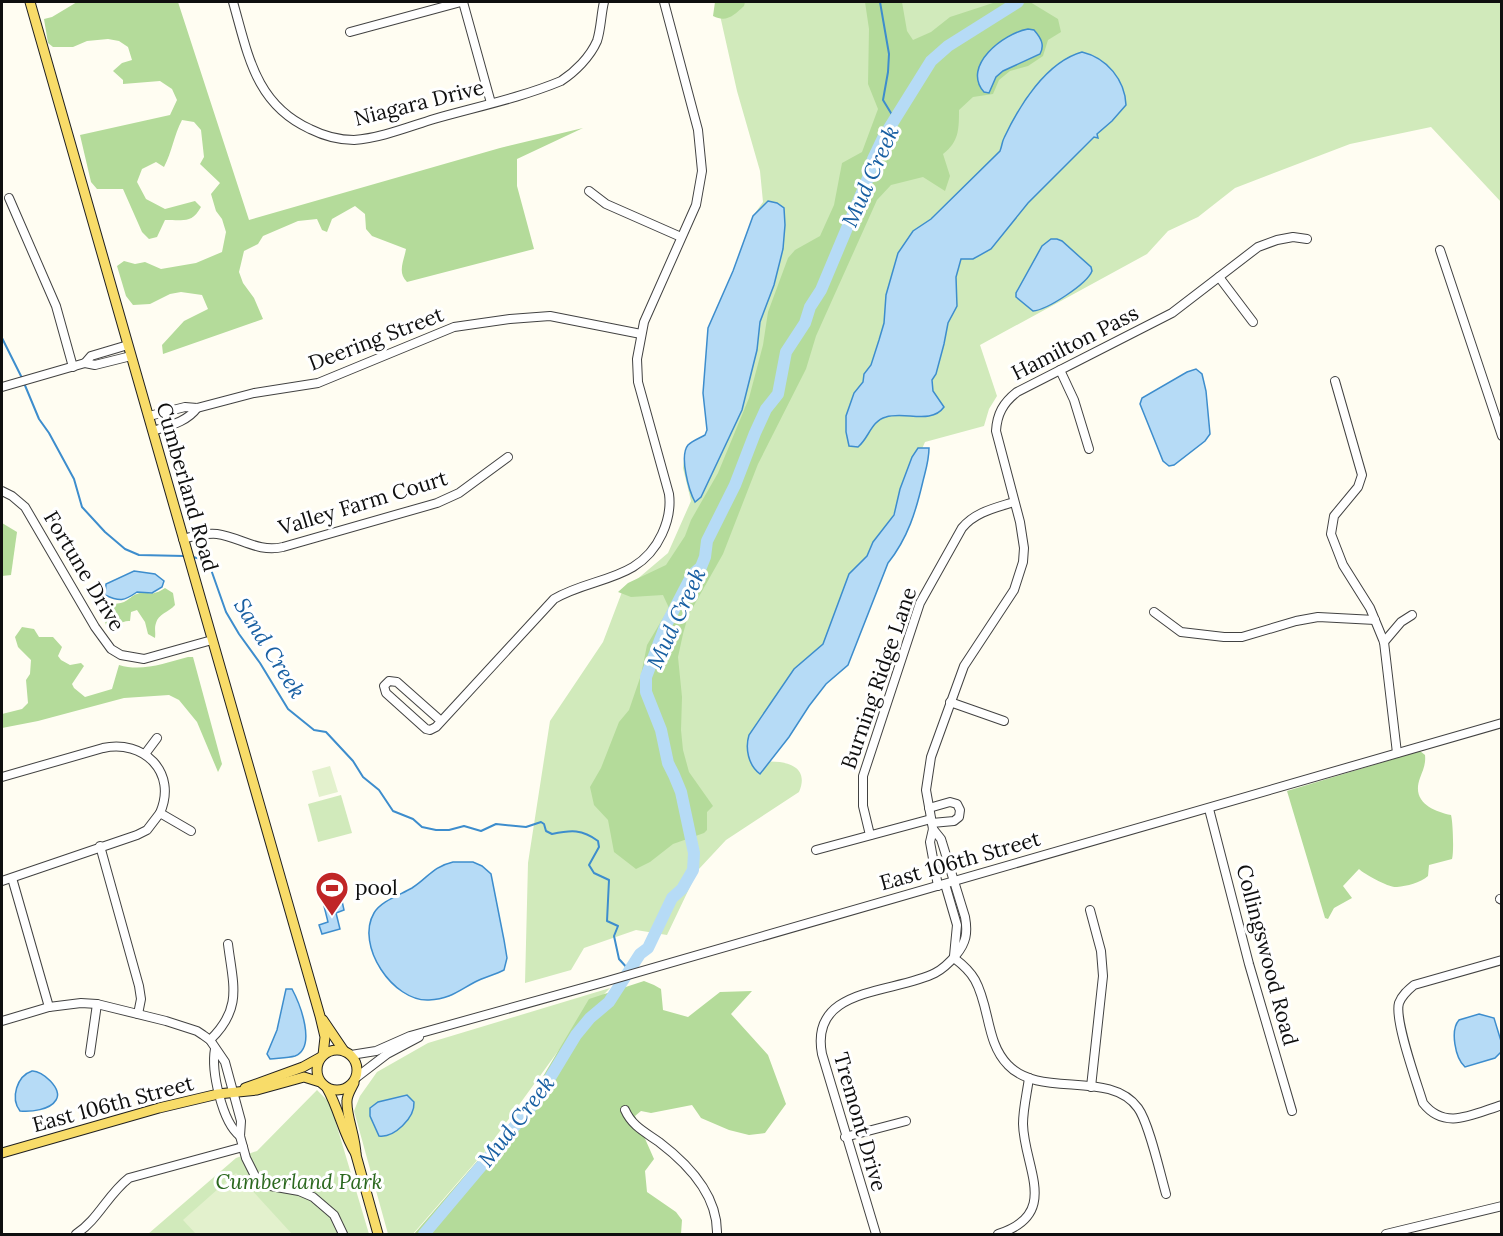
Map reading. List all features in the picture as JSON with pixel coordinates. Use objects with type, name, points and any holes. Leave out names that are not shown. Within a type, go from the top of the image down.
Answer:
[{"type":"main road","name":"Cumberland Road","points":[[30,2],[320,1016],[325,1037],[323,1056]]},
{"type":"main road","name":"Cumberland Road","points":[[320,1016],[347,1053]]},
{"type":"main road","points":[[356,1155],[348,1143],[335,1104],[317,1069],[323,1056],[333,1050],[347,1053],[357,1066],[347,1105],[356,1141],[356,1155],[378,1234]]},
{"type":"main road","name":"East 106th Street","points":[[234,1092],[303,1067],[323,1056]]},
{"type":"main road","name":"East 106th Street","points":[[2,1153],[159,1108],[218,1094],[257,1090],[304,1077],[316,1079],[324,1085]]},
{"type":"main road","points":[[324,1085],[338,1091],[350,1087],[355,1080]]},
{"type":"street","name":"Niagara Drive","points":[[233,2],[259,84],[270,100],[303,126],[321,134],[345,139],[374,136],[491,103],[547,87],[571,75],[597,40],[604,2]]},
{"type":"street","points":[[350,32],[461,2],[491,103]]},
{"type":"street","points":[[441,721],[397,682],[389,681],[384,686],[386,693],[426,729],[436,727],[554,599],[567,591],[633,569],[645,559],[659,541],[669,514],[670,500],[638,382],[637,359],[641,334],[651,305],[696,205],[702,157],[698,130],[664,2]]},
{"type":"street","points":[[589,191],[606,204],[681,237]]},
{"type":"street","points":[[9,198],[56,306],[73,367]]},
{"type":"street","name":"Hamilton Pass","points":[[942,885],[930,842],[932,824],[926,789],[928,768],[964,666],[1014,590],[1020,575],[1024,548],[997,441],[996,420],[1007,400],[1017,392],[1172,313],[1250,252],[1268,243],[1293,237],[1306,239]]},
{"type":"street","points":[[1440,250],[1502,436]]},
{"type":"street","points":[[1219,277],[1253,322]]},
{"type":"street","name":"Deering Street","points":[[149,416],[185,407],[197,408],[243,395],[318,383],[454,327],[550,316],[641,334]]},
{"type":"street","points":[[2,387],[85,363],[91,356],[128,345]]},
{"type":"street","points":[[85,363],[94,365],[131,356]]},
{"type":"street","points":[[1060,370],[1074,400],[1089,449]]},
{"type":"street","points":[[1335,381],[1362,475],[1358,487],[1334,516],[1331,534],[1343,565],[1363,594],[1384,642],[1397,753]]},
{"type":"street","name":"Deering Street","points":[[153,431],[182,421],[193,414],[197,408]]},
{"type":"street","name":"Valley Farm Court","points":[[183,539],[217,534],[264,549],[283,547],[437,503],[459,492],[508,457]]},
{"type":"street","name":"Fortune Drive","points":[[2,491],[25,507],[95,627],[111,649],[121,655],[144,659],[212,640]]},
{"type":"street","name":"Burning Ridge Lane","points":[[870,835],[863,806],[863,776],[920,603],[968,520],[1014,502]]},
{"type":"street","points":[[1154,612],[1181,632],[1224,637],[1242,637],[1318,617],[1375,620]]},
{"type":"street","points":[[1384,642],[1401,622],[1412,615]]},
{"type":"street","points":[[950,702],[1004,721]]},
{"type":"street","name":"East 106th Street","points":[[347,1053],[370,1052],[410,1036],[429,1033],[1502,723]]},
{"type":"street","points":[[145,754],[157,738]]},
{"type":"street","points":[[2,777],[111,747],[127,747],[145,754],[158,768],[163,781],[165,798],[160,813],[147,830],[2,881]]},
{"type":"street","points":[[816,850],[870,835],[954,821],[959,817],[960,810],[957,804],[950,802],[929,808]]},
{"type":"street","name":"Collingswood Road","points":[[1209,808],[1249,964],[1292,1111]]},
{"type":"street","points":[[160,813],[191,831]]},
{"type":"street","name":"Hamilton Pass","points":[[932,824],[940,839],[955,881]]},
{"type":"street","points":[[100,846],[140,986],[141,999],[138,1014]]},
{"type":"street","points":[[12,878],[49,1007]]},
{"type":"street","name":"Tremont Drive","points":[[876,1234],[845,1137],[821,1048],[821,1033],[828,1017],[837,1006],[848,1000],[933,974],[954,958],[964,945],[967,930],[955,881]]},
{"type":"street","points":[[942,885],[957,925],[954,958],[975,980],[1000,1055],[1010,1067],[1029,1078],[1118,1092],[1129,1099],[1139,1108],[1144,1119],[1166,1194]]},
{"type":"street","points":[[1090,909],[1103,968],[1091,1087]]},
{"type":"street","points":[[210,1040],[223,1025],[233,1005],[234,992],[228,944]]},
{"type":"street","points":[[1502,960],[1414,985],[1405,993],[1398,1007],[1412,1066],[1423,1103],[1427,1108],[1437,1116],[1450,1119],[1502,1105]]},
{"type":"street","points":[[2,1021],[49,1007],[73,1003],[97,1004],[197,1031],[210,1040],[225,1062],[241,1121],[240,1136],[251,1171],[261,1182],[274,1188],[299,1191],[313,1197],[334,1215],[343,1234]]},
{"type":"street","points":[[90,1053],[97,1004]]},
{"type":"street","name":"East 106th Street","points":[[355,1080],[387,1054],[429,1033]]},
{"type":"street","points":[[215,1049],[218,1094],[232,1130],[240,1136]]},
{"type":"street","points":[[998,1234],[1022,1221],[1035,1198],[1035,1180],[1027,1152],[1023,1124],[1029,1078]]},
{"type":"street","points":[[625,1110],[633,1123],[674,1154],[696,1177],[713,1212],[717,1234]]},
{"type":"street","points":[[845,1137],[906,1121]]},
{"type":"street","points":[[76,1234],[91,1221],[119,1186],[129,1178],[243,1147]]},
{"type":"street","points":[[1386,1234],[1405,1232],[1502,1206]]},
{"type":"green space","points":[[77,2],[178,2],[249,220],[500,148],[583,128],[517,159],[517,186],[534,249],[407,282],[402,274],[406,249],[372,236],[366,229],[365,214],[355,206],[332,219],[327,232],[322,230],[317,219],[298,221],[263,236],[258,244],[244,251],[239,272],[263,319],[163,354],[162,345],[184,321],[208,309],[202,295],[181,292],[170,294],[150,304],[133,305],[126,296],[117,266],[124,261],[135,264],[145,262],[161,269],[196,263],[222,252],[226,232],[211,194],[220,183],[200,164],[204,157],[201,130],[194,122],[182,120],[164,167],[156,162],[142,169],[137,182],[146,199],[165,209],[195,201],[201,207],[190,219],[165,220],[157,237],[149,239],[142,232],[123,189],[97,189],[91,182],[80,135],[170,115],[177,100],[172,89],[160,81],[123,84],[123,80],[113,71],[122,63],[132,60],[128,47],[119,41],[108,39],[87,41],[73,47],[53,47],[48,43],[44,19],[52,17]]},
{"type":"green space","points":[[715,2],[745,2],[744,6],[733,15],[722,19],[713,16]]},
{"type":"green space","points":[[717,2],[1501,2],[1501,202],[1431,127],[1350,144],[1235,188],[1198,217],[1168,231],[1147,254],[980,345],[997,396],[989,409],[984,426],[925,442],[827,666],[762,762],[786,763],[798,770],[802,783],[799,792],[726,840],[698,870],[667,935],[636,930],[584,948],[571,970],[525,983],[528,863],[550,721],[603,642],[622,592],[668,553],[691,501],[683,468],[685,452],[689,444],[705,435],[707,430],[703,393],[708,328],[733,271],[753,216],[763,202],[760,171],[737,91]]},
{"type":"green space","points":[[865,2],[902,2],[907,31],[913,40],[931,32],[950,17],[996,2],[1030,2],[1058,19],[1061,32],[1048,40],[1043,56],[1028,66],[1010,71],[999,80],[993,94],[973,97],[959,110],[957,135],[952,145],[943,154],[950,176],[945,191],[923,177],[891,185],[877,200],[816,336],[806,369],[758,464],[723,554],[688,616],[683,634],[678,657],[682,697],[683,750],[689,772],[713,806],[707,812],[707,830],[673,844],[650,862],[636,869],[614,852],[608,820],[594,805],[590,787],[601,768],[619,722],[629,710],[641,675],[647,645],[669,608],[663,595],[631,597],[618,592],[628,583],[666,565],[685,536],[691,520],[718,473],[749,398],[763,345],[768,312],[788,258],[795,250],[820,236],[834,205],[842,163],[862,152],[878,109],[868,84],[869,29]]},
{"type":"green space","points":[[2,523],[17,532],[11,575],[2,576]]},
{"type":"green space","points":[[165,588],[173,593],[175,605],[157,620],[155,638],[148,634],[145,622],[137,610],[131,612],[130,621],[109,628],[106,625],[102,611],[107,607],[124,602],[141,593],[155,593]]},
{"type":"green space","points":[[22,627],[34,629],[39,637],[53,637],[62,647],[58,656],[61,660],[70,665],[81,663],[84,666],[72,684],[85,697],[112,689],[119,665],[136,668],[193,657],[222,764],[218,772],[197,722],[179,700],[169,695],[124,698],[2,728],[2,714],[22,709],[28,703],[26,680],[30,674],[31,660],[18,647],[15,637]]},
{"type":"green space","points":[[1420,751],[1425,758],[1418,786],[1419,793],[1425,804],[1451,815],[1452,859],[1429,865],[1428,876],[1421,881],[1397,887],[1383,883],[1359,869],[1343,886],[1352,898],[1334,908],[1328,919],[1325,918],[1287,791]]},
{"type":"green space","points":[[330,766],[338,792],[319,797],[312,771]]},
{"type":"green space","points":[[341,795],[352,833],[318,842],[308,804]]},
{"type":"green space","points":[[644,981],[661,989],[663,1010],[688,1017],[720,992],[752,991],[731,1014],[768,1055],[786,1104],[765,1133],[749,1135],[729,1130],[701,1118],[692,1105],[651,1113],[641,1111],[635,1116],[654,1159],[645,1171],[647,1192],[676,1212],[682,1220],[681,1234],[414,1234],[526,1105],[589,999]]},
{"type":"green space","points":[[610,988],[585,1014],[487,1149],[413,1234],[388,1234],[354,1111],[360,1096],[377,1072],[428,1043]]},
{"type":"green space","name":"Cumberland Park","points":[[317,1090],[330,1103],[369,1234],[148,1234],[236,1158],[257,1151]]},
{"type":"green space","points":[[236,1173],[292,1234],[196,1234],[183,1220]]},
{"type":"water","points":[[1028,29],[1034,30],[1040,39],[1042,48],[1040,54],[1003,71],[996,77],[989,93],[984,92],[978,82],[981,62],[997,44]]},
{"type":"water","points":[[1082,52],[1099,59],[1113,71],[1122,87],[1126,105],[1097,134],[1098,138],[1094,137],[1028,203],[991,249],[973,259],[961,259],[956,277],[957,306],[948,323],[936,374],[932,380],[933,391],[944,407],[932,415],[893,416],[881,419],[858,447],[849,446],[846,416],[854,393],[863,382],[864,374],[871,365],[879,340],[884,323],[886,295],[898,253],[913,231],[931,219],[1000,151],[1017,112],[1045,75],[1069,57]]},
{"type":"water","points":[[768,201],[784,208],[783,249],[774,285],[760,322],[757,350],[742,410],[701,497],[695,502],[688,482],[684,457],[688,445],[705,435],[707,430],[703,393],[708,328],[733,271],[753,216]]},
{"type":"water","points":[[1051,239],[1062,241],[1091,267],[1092,271],[1083,283],[1066,295],[1033,311],[1016,297],[1016,293],[1042,246]]},
{"type":"water","points":[[1196,369],[1202,374],[1206,391],[1210,434],[1205,441],[1174,465],[1169,466],[1163,461],[1140,404],[1142,398]]},
{"type":"water","points":[[918,448],[929,448],[929,452],[914,514],[901,544],[888,563],[848,665],[826,684],[760,774],[753,766],[749,756],[747,745],[749,735],[794,669],[823,644],[849,574],[867,556],[873,542],[894,515],[900,489],[912,457]]},
{"type":"water","points":[[134,571],[155,574],[164,581],[162,587],[152,593],[137,592],[122,600],[105,595],[106,584]]},
{"type":"water","points":[[453,862],[473,862],[491,874],[507,958],[504,970],[478,980],[448,996],[429,1000],[416,998],[403,992],[381,969],[374,955],[369,926],[374,913],[381,905],[412,888],[435,870]]},
{"type":"water","name":"pool","points":[[342,901],[344,910],[336,913],[340,929],[322,934],[319,925],[328,922],[324,906]]},
{"type":"water","points":[[286,989],[292,989],[299,1005],[305,1025],[305,1044],[302,1051],[295,1056],[270,1059],[267,1054],[277,1030]]},
{"type":"water","points":[[1479,1014],[1494,1018],[1501,1041],[1501,1052],[1495,1058],[1465,1067],[1456,1051],[1454,1037],[1456,1025],[1459,1020]]},
{"type":"water","points":[[32,1071],[50,1081],[57,1091],[56,1100],[45,1108],[20,1111],[15,1094],[19,1082]]},
{"type":"water","points":[[407,1095],[414,1102],[407,1120],[391,1134],[379,1136],[370,1116],[370,1108],[378,1102]]},
{"type":"waterway","points":[[880,2],[889,54],[883,100],[894,118]]},
{"type":"waterway","name":"Mud Creek","points":[[424,1234],[536,1101],[576,1035],[590,1018],[609,1002],[640,954],[648,948],[672,898],[682,889],[693,870],[694,853],[681,792],[668,763],[661,730],[646,692],[646,677],[665,627],[692,575],[701,567],[707,541],[735,485],[766,409],[778,394],[786,352],[805,323],[810,307],[821,290],[883,138],[931,61],[948,46],[1018,2]]},
{"type":"waterway","name":"Sand Creek","points":[[2,338],[22,378]]},
{"type":"waterway","name":"Sand Creek","points":[[24,383],[39,419],[74,479],[82,507],[105,532],[125,549],[139,555],[184,556]]},
{"type":"waterway","name":"Sand Creek","points":[[193,557],[208,561],[226,612],[288,709],[314,730],[326,732],[353,761],[363,777],[379,790],[393,811],[413,819],[422,827],[436,830],[449,830],[464,826],[481,831],[496,824],[526,827],[541,822],[546,831],[552,834],[576,832],[587,834],[598,841],[599,847],[589,865],[594,873],[609,880],[607,921],[618,926],[614,936],[619,959],[629,970]]},
{"type":"place","name":"pool","points":[[332,917]]}]
